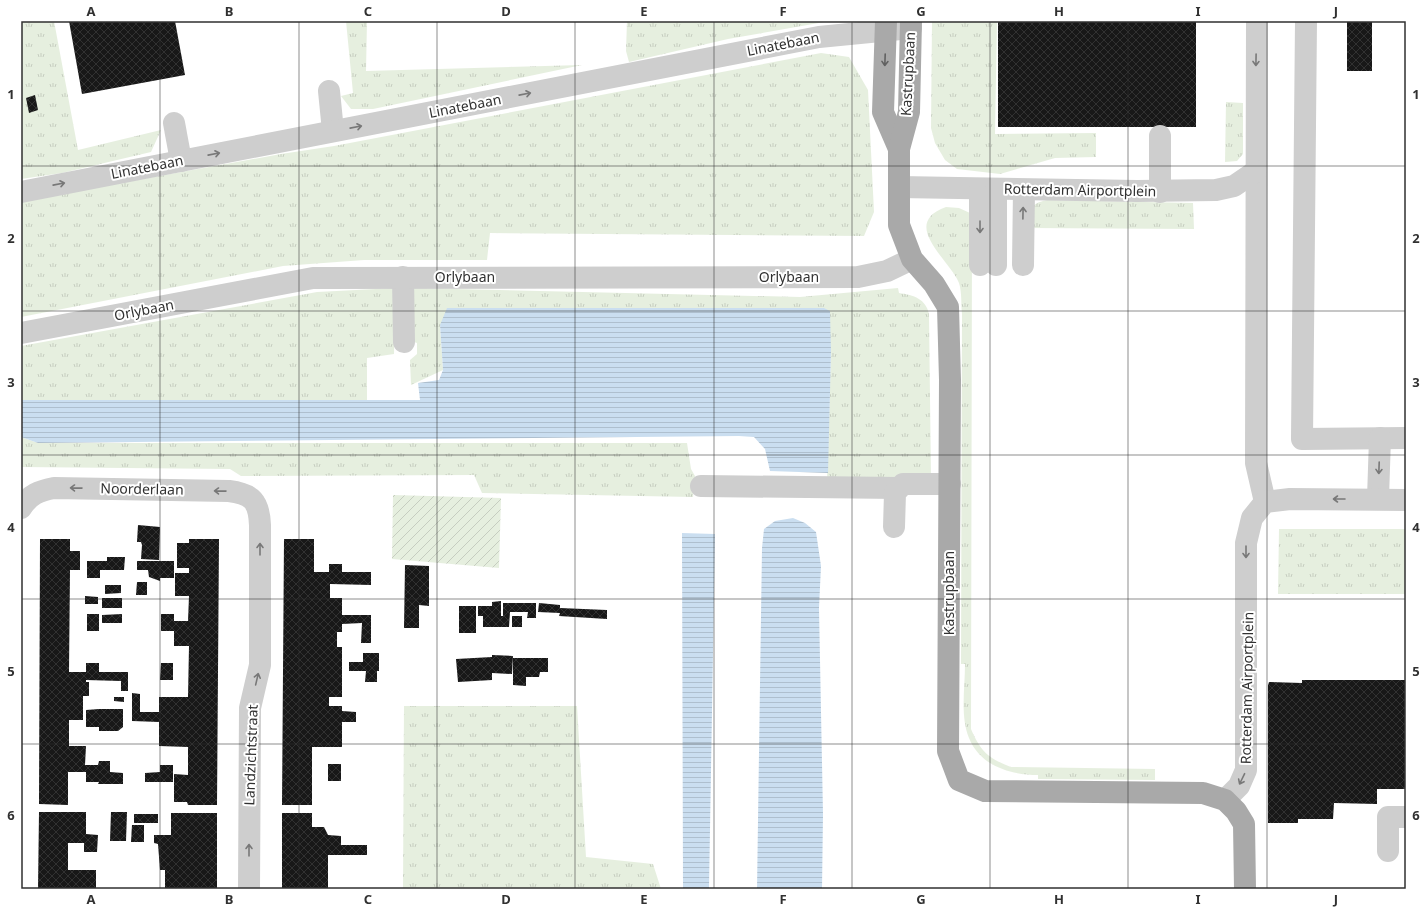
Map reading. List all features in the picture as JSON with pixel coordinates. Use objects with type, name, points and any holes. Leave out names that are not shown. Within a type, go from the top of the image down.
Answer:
[{"type":"main road","name":"Kastrupbaan","points":[[911,24],[909,112],[898,149],[899,225],[912,259],[934,284],[948,307],[950,484],[948,752],[959,780],[985,791],[1203,793],[1225,800]]},
{"type":"main road","name":"Kastrupbaan","points":[[886,26],[883,112],[898,149]]},
{"type":"main road","points":[[1225,800],[1236,811],[1244,824],[1245,889]]},
{"type":"street","points":[[1257,21],[1256,463],[1265,502],[1290,499],[1378,498],[1406,500]]},
{"type":"street","points":[[1306,21],[1302,439],[1406,438]]},
{"type":"street","name":"Linatebaan","points":[[21,192],[819,37],[886,26],[911,24]]},
{"type":"street","points":[[329,91],[333,131]]},
{"type":"street","points":[[174,123],[181,161]]},
{"type":"street","points":[[1160,136],[1160,192]]},
{"type":"street","name":"Rotterdam Airportplein","points":[[899,187],[1160,192],[1216,190],[1234,186],[1256,171]]},
{"type":"street","points":[[1002,189],[1002,265],[1002,189]]},
{"type":"street","name":"Orlybaan","points":[[21,333],[312,278],[858,277],[888,271],[912,259]]},
{"type":"street","points":[[403,277],[404,342]]},
{"type":"street","points":[[1378,498],[1380,438]]},
{"type":"street","points":[[894,528],[895,493],[903,484],[950,484]]},
{"type":"street","points":[[701,486],[899,488]]},
{"type":"street","name":"Noorderlaan","points":[[24,503],[38,492],[54,488],[229,491],[244,493],[255,503]]},
{"type":"street","name":"Rotterdam Airportplein","points":[[1225,800],[1239,786],[1246,770],[1246,543],[1252,518],[1265,502]]},
{"type":"street","name":"Landzichtstraat","points":[[249,889],[250,708],[260,665],[260,525],[255,503]]},
{"type":"street","points":[[1388,851],[1388,817],[1406,817]]},
{"type":"green space","points":[[21,21],[54,21],[78,150],[161,130],[151,152],[62,173],[21,179]]},
{"type":"green space","points":[[346,21],[367,21],[366,71],[582,65],[373,109],[351,109],[341,96],[353,93]]},
{"type":"green space","points":[[627,21],[830,21],[728,39],[629,62],[626,51]]},
{"type":"green space","points":[[932,21],[997,21],[995,134],[1096,133],[1096,157],[1055,158],[1000,174],[957,169],[945,160],[935,143],[931,128]]},
{"type":"green space","points":[[821,53],[849,57],[868,90],[874,212],[864,236],[490,233],[487,260],[364,260],[283,266],[21,317],[21,201],[281,154],[334,146]]},
{"type":"green space","points":[[1226,102],[1243,103],[1243,154],[1237,161],[1225,162]]},
{"type":"green space","points":[[1047,200],[1193,203],[1194,229],[1028,228],[1029,217],[1033,206]]},
{"type":"green space","points":[[946,207],[959,208],[970,213],[972,234],[971,729],[978,743],[986,753],[996,760],[1011,767],[1155,769],[1155,780],[1038,779],[1038,775],[1028,775],[1007,771],[989,762],[974,748],[969,738],[966,729],[964,711],[965,664],[961,664],[961,294],[959,283],[932,243],[927,232],[927,223],[933,214]]},
{"type":"green space","points":[[395,288],[394,354],[367,358],[367,401],[21,400],[21,346],[317,292]]},
{"type":"green space","points":[[412,288],[800,297],[898,288],[899,293],[910,295],[922,301],[929,314],[931,480],[827,481],[831,352],[440,325],[443,370],[411,385],[410,360],[417,354],[417,343],[411,341]]},
{"type":"green space","points":[[21,437],[38,443],[687,443],[691,469],[695,476],[693,497],[482,493],[474,475],[241,476],[230,469],[21,467]]},
{"type":"green space","points":[[393,495],[501,498],[499,568],[392,559]]},
{"type":"green space","points":[[1279,529],[1406,529],[1406,594],[1278,594]]},
{"type":"green space","points":[[404,706],[577,706],[586,857],[653,864],[661,889],[403,889]]},
{"type":"water","points":[[447,308],[824,308],[830,311],[831,352],[828,473],[770,471],[765,449],[754,437],[739,436],[38,443],[21,437],[21,400],[420,400],[418,383],[439,380],[443,370],[440,325]]},
{"type":"water","points":[[793,518],[805,523],[816,532],[821,566],[819,608],[823,814],[822,889],[757,889],[762,548],[764,529],[775,521]]},
{"type":"water","points":[[682,533],[715,534],[709,889],[683,889]]},
{"type":"building","points":[[69,21],[175,21],[185,75],[82,94]]},
{"type":"building","points":[[998,21],[1196,21],[1196,127],[998,127]]},
{"type":"building","points":[[1347,22],[1372,22],[1372,71],[1347,71]]},
{"type":"building","points":[[35,95],[38,110],[29,113],[26,98]]},
{"type":"building","points":[[138,525],[160,527],[159,560],[141,559],[142,545],[141,542],[137,542]]},
{"type":"building","points":[[40,539],[70,539],[70,551],[80,551],[80,570],[70,570],[69,672],[86,672],[86,663],[99,663],[99,672],[128,672],[128,691],[121,691],[121,681],[86,680],[86,682],[89,682],[89,696],[83,696],[83,720],[69,720],[69,746],[86,746],[85,765],[98,765],[99,761],[110,761],[110,772],[123,773],[123,784],[98,784],[99,782],[86,782],[86,772],[68,772],[68,805],[39,804]]},
{"type":"building","points":[[189,539],[219,539],[217,805],[188,805],[187,802],[174,802],[174,774],[188,775],[188,747],[159,746],[159,722],[132,721],[132,693],[140,694],[140,712],[159,712],[159,697],[188,697],[189,646],[174,646],[174,631],[161,631],[161,614],[174,614],[174,621],[188,621],[189,596],[175,596],[175,573],[189,573],[189,568],[177,568],[177,543],[189,543]]},
{"type":"building","points":[[284,539],[314,539],[314,572],[329,572],[329,564],[342,564],[342,572],[371,572],[371,585],[330,584],[330,598],[342,598],[342,615],[371,615],[371,643],[361,643],[362,623],[342,624],[342,632],[337,632],[337,647],[342,647],[342,697],[329,697],[329,706],[342,706],[342,711],[356,712],[356,722],[342,722],[342,747],[312,747],[312,805],[282,805]]},
{"type":"building","points":[[107,557],[125,557],[124,570],[100,570],[100,578],[87,578],[87,561],[107,561]]},
{"type":"building","points":[[137,561],[174,561],[174,578],[160,578],[160,581],[149,577],[148,570],[137,570]]},
{"type":"building","points":[[405,565],[429,566],[429,606],[419,605],[419,628],[404,628]]},
{"type":"building","points":[[137,582],[147,582],[147,595],[136,595]]},
{"type":"building","points":[[105,585],[121,585],[121,593],[105,594]]},
{"type":"building","points":[[85,596],[98,597],[98,604],[85,604]]},
{"type":"building","points":[[102,598],[122,598],[122,608],[102,608]]},
{"type":"building","points":[[501,601],[501,616],[503,616],[503,603],[536,603],[536,618],[527,618],[528,612],[510,612],[509,627],[483,627],[483,616],[478,616],[478,606],[492,606],[492,602]]},
{"type":"building","points":[[539,603],[560,605],[560,608],[607,610],[607,619],[559,616],[560,613],[538,612]]},
{"type":"building","points":[[459,606],[476,606],[476,633],[459,633]]},
{"type":"building","points":[[87,614],[99,614],[99,631],[87,631]]},
{"type":"building","points":[[122,614],[122,623],[102,623],[102,615]]},
{"type":"building","points":[[512,616],[522,616],[522,627],[512,627]]},
{"type":"building","points":[[363,653],[379,653],[379,671],[377,671],[377,682],[365,682],[366,671],[349,671],[349,662],[363,662]]},
{"type":"building","points":[[492,655],[513,656],[512,674],[492,673],[492,680],[458,682],[456,659],[492,657]]},
{"type":"building","points":[[513,658],[548,658],[548,672],[540,672],[539,677],[526,677],[526,686],[513,685]]},
{"type":"building","points":[[161,663],[173,663],[173,680],[160,680]]},
{"type":"building","points":[[1302,680],[1406,680],[1406,789],[1377,789],[1377,804],[1334,803],[1333,819],[1298,819],[1298,823],[1268,823],[1268,685],[1269,682],[1302,683]]},
{"type":"building","points":[[114,697],[124,697],[124,702],[114,701]]},
{"type":"building","points":[[123,709],[123,727],[118,731],[99,731],[99,727],[86,727],[86,710]]},
{"type":"building","points":[[328,764],[341,764],[341,781],[328,781]]},
{"type":"building","points":[[160,765],[173,765],[173,782],[145,782],[145,773],[160,772]]},
{"type":"building","points":[[39,812],[86,812],[86,834],[98,835],[97,852],[84,852],[84,843],[68,843],[68,870],[96,870],[96,889],[38,889]]},
{"type":"building","points":[[111,812],[127,812],[126,841],[110,841]]},
{"type":"building","points":[[171,813],[217,813],[217,889],[165,889],[165,870],[160,870],[158,844],[154,843],[154,835],[171,835]]},
{"type":"building","points":[[282,813],[312,813],[312,827],[324,827],[328,835],[341,836],[341,845],[367,845],[367,855],[328,855],[328,889],[282,889]]},
{"type":"building","points":[[134,814],[158,814],[158,823],[134,823]]},
{"type":"building","points":[[132,825],[144,825],[144,842],[131,842]]}]
